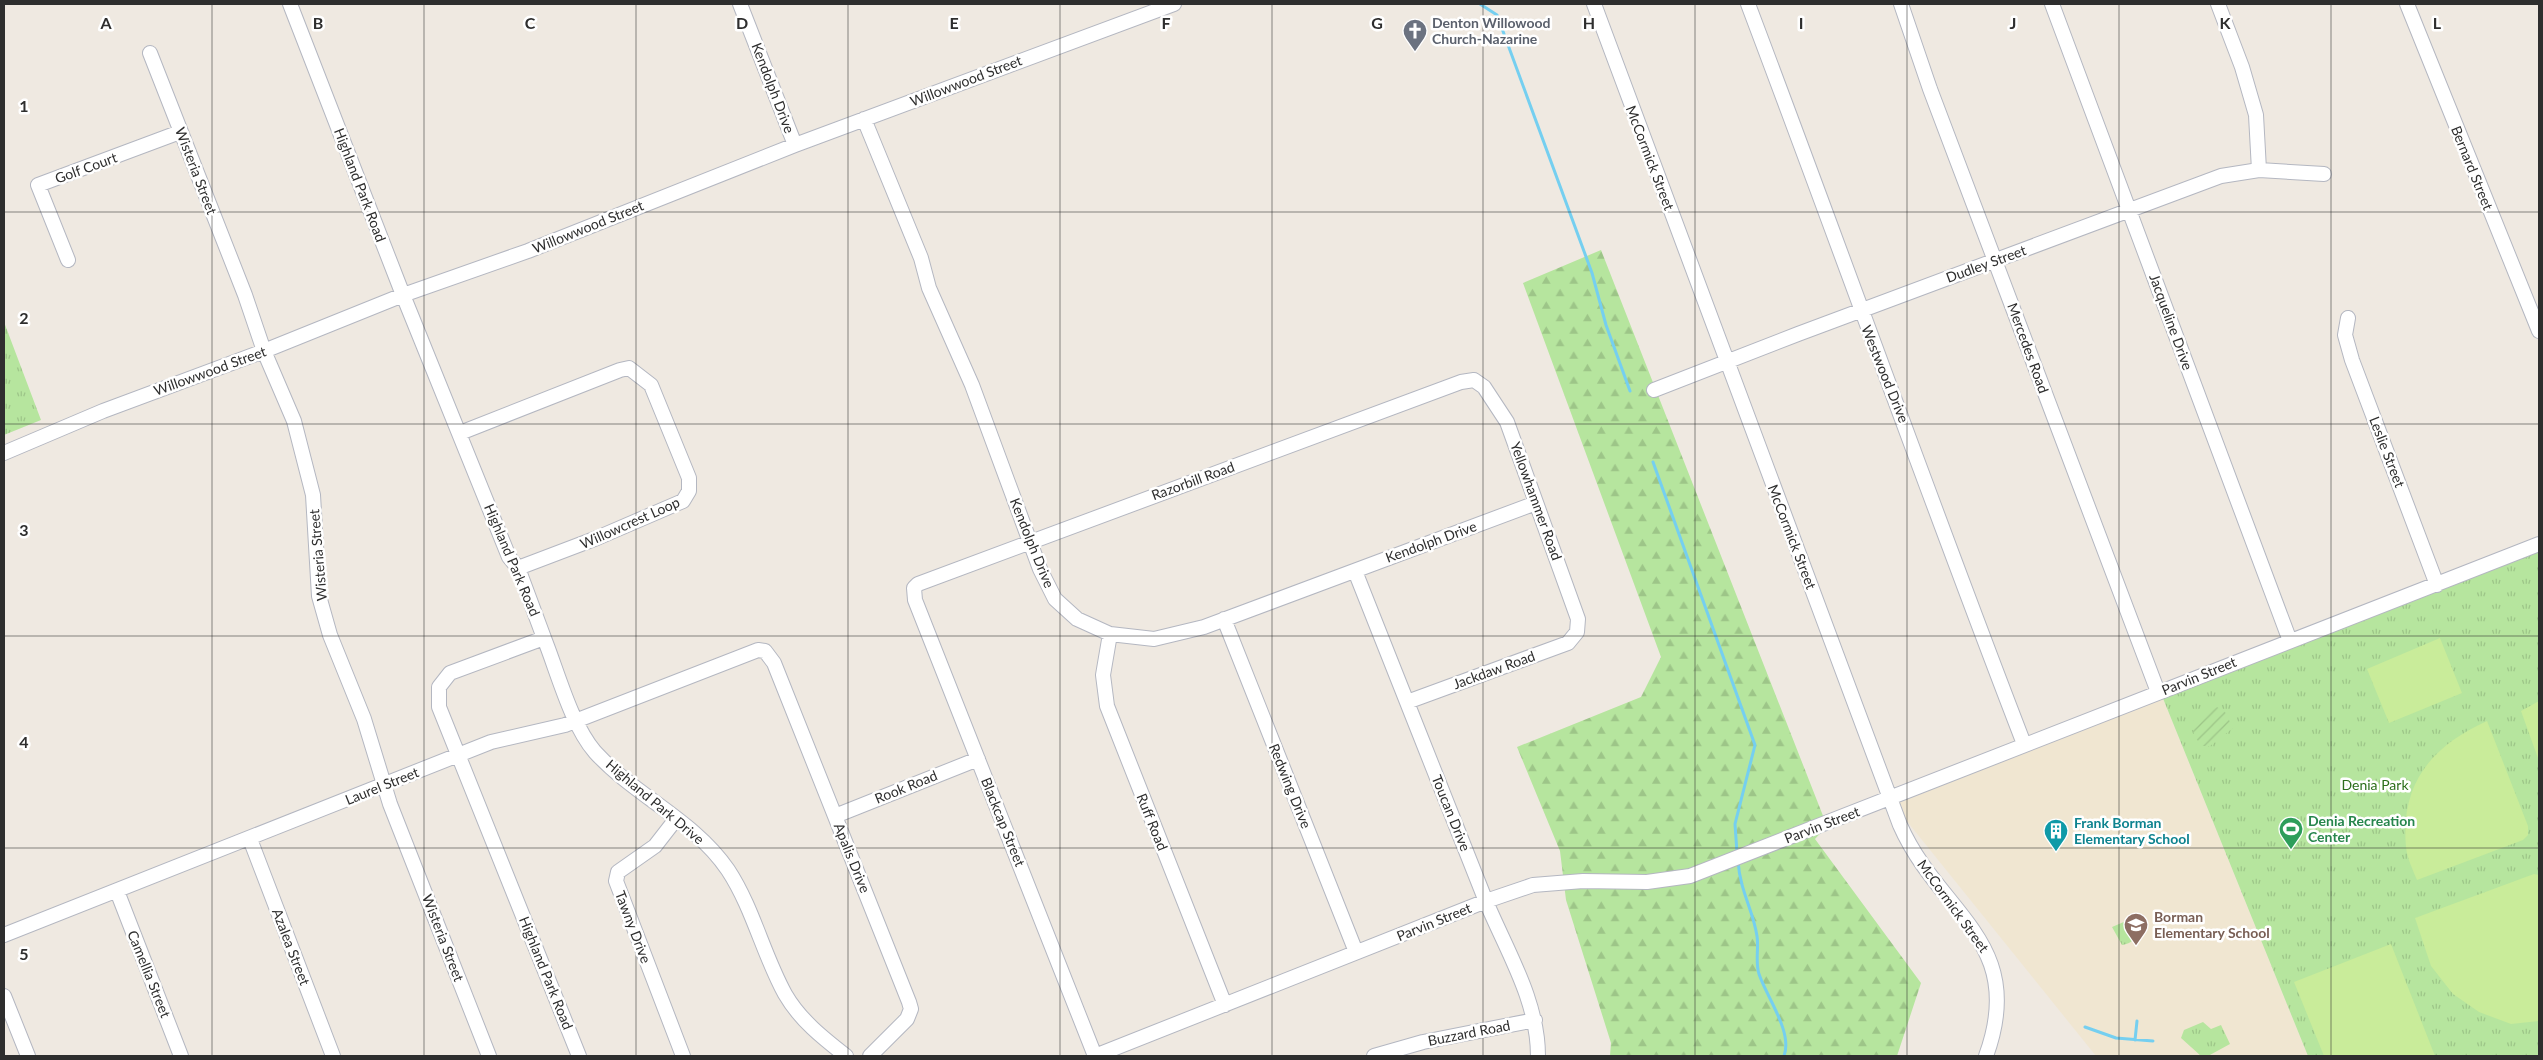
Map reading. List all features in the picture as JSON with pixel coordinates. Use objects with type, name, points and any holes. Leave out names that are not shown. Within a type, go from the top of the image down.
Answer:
[{"type":"street","name":"Highland Park Road","points":[[290,4],[402,295],[460,433],[508,557],[518,568],[544,638],[450,673],[439,687],[439,707],[579,1056]]},
{"type":"street","name":"Kendolph Drive","points":[[740,4],[795,145]]},
{"type":"street","name":"Willowwood Street","points":[[4,453],[103,411],[264,351],[402,295],[528,251],[795,145],[1174,4]]},
{"type":"street","name":"McCormick Street","points":[[1594,4],[1890,798],[1911,848],[1977,936],[1990,960],[1998,990],[1998,1007],[1996,1023],[1986,1056]]},
{"type":"street","name":"Westwood Drive","points":[[1748,4],[1839,247],[1860,312],[1900,409],[2024,744]]},
{"type":"street","name":"Mercedes Road","points":[[1900,4],[1930,89],[2158,692]]},
{"type":"street","name":"Jacqueline Drive","points":[[2052,4],[2290,641]]},
{"type":"street","points":[[2218,4],[2245,76],[2256,115],[2259,170]]},
{"type":"street","name":"Bernard Street","points":[[2407,4],[2539,331]]},
{"type":"street","name":"Wisteria Street","points":[[150,53],[245,295],[264,351],[294,420],[307,464],[312,495],[316,568],[322,606],[330,635],[364,720],[384,786],[489,1056]]},
{"type":"street","name":"Kendolph Drive","points":[[864,119],[920,258],[929,288],[964,367],[1040,570],[1055,599],[1077,620],[1110,634],[1132,638],[1162,638],[1188,632],[1536,503]]},
{"type":"street","name":"Golf Court","points":[[68,260],[38,185],[180,132]]},
{"type":"street","name":"Dudley Street","points":[[1654,390],[2221,176],[2259,170],[2324,174]]},
{"type":"street","name":"Leslie Street","points":[[2348,318],[2345,335],[2352,360],[2437,585]]},
{"type":"street","name":"Willowcrest Loop","points":[[460,433],[620,370],[630,368],[651,385],[688,478],[689,491],[683,502],[518,568]]},
{"type":"street","name":"Razorbill Road","points":[[914,588],[924,580],[1029,541],[1461,382],[1474,380]]},
{"type":"street","name":"Yellowhammer Road","points":[[1474,380],[1484,387],[1506,422],[1578,619],[1577,632]]},
{"type":"street","name":"Parvin Street","points":[[1095,1056],[1486,901],[1533,885],[1583,881],[1647,882],[1690,876],[2539,544]]},
{"type":"street","name":"Toucan Drive","points":[[1355,571],[1486,901],[1525,990],[1535,1020],[1538,1056]]},
{"type":"street","name":"Blackcap Street","points":[[914,588],[915,600],[1095,1056]]},
{"type":"street","name":"Redwing Drive","points":[[1224,619],[1356,952]]},
{"type":"street","name":"Jackdaw Road","points":[[1408,702],[1568,642],[1577,632]]},
{"type":"street","name":"Ruff Road","points":[[1110,634],[1103,675],[1107,706],[1225,1005]]},
{"type":"street","name":"Highland Park Drive","points":[[544,638],[585,738],[609,765],[698,836],[728,871],[750,912],[777,978],[797,1012],[812,1028],[846,1056]]},
{"type":"street","name":"Laurel Street","points":[[4,936],[458,755],[501,739],[544,731],[751,651],[764,651]]},
{"type":"street","name":"Apalis Drive","points":[[764,651],[774,663],[910,1009],[904,1023],[870,1056]]},
{"type":"street","name":"Rook Road","points":[[835,816],[978,759]]},
{"type":"street","name":"Tawny Drive","points":[[676,819],[655,846],[618,872],[616,881],[683,1056]]},
{"type":"street","name":"Azalea Street","points":[[250,839],[333,1056]]},
{"type":"street","name":"Camellia Street","points":[[116,891],[181,1056]]},
{"type":"street","points":[[4,996],[28,1056]]},
{"type":"street","name":"Buzzard Road","points":[[1374,1056],[1423,1042],[1535,1020]]},
{"type":"shaded area","name":"Borman Elementary School","points":[[2160,691],[2308,1056],[2096,1056],[1889,799]]},
{"type":"green space","points":[[1601,250],[1827,826],[1815,839],[1921,983],[1897,1056],[1610,1056],[1611,1043],[1566,900],[1560,851],[1517,747],[1641,697],[1661,657],[1523,283]]},
{"type":"green space","points":[[4,322],[41,420],[4,435]]},
{"type":"green space","name":"Denia Park","points":[[2539,544],[2539,1056],[2308,1056],[2160,691]]},
{"type":"green space","points":[[2440,638],[2462,693],[2389,723],[2367,669]]},
{"type":"green space","points":[[2539,701],[2539,761],[2521,711]]},
{"type":"green space","points":[[2217,707],[2225,712],[2233,728],[2210,746],[2202,746],[2194,735],[2193,721]]},
{"type":"green space","points":[[2487,721],[2528,826],[2528,835],[2523,840],[2417,880],[2406,847],[2408,804],[2414,786],[2424,769],[2450,742]]},
{"type":"green space","points":[[2534,874],[2539,875],[2539,1021],[2511,1024],[2479,1012],[2453,994],[2431,966],[2415,918]]},
{"type":"green space","points":[[2126,921],[2134,923],[2136,934],[2133,940],[2122,945],[2112,927]]},
{"type":"green space","points":[[2391,944],[2435,1056],[2324,1056],[2294,982]]},
{"type":"green space","points":[[2203,1022],[2211,1029],[2221,1025],[2230,1044],[2208,1056],[2201,1056],[2181,1038],[2184,1030]]},
{"type":"waterway","points":[[1480,4],[1497,15],[1592,273],[1606,325],[1630,391]]},
{"type":"waterway","points":[[1653,462],[1755,745],[1735,824],[1737,853]]},
{"type":"waterway","points":[[1738,861],[1741,882],[1757,936],[1759,974],[1778,1015],[1785,1036],[1786,1047],[1784,1056]]},
{"type":"waterway","points":[[2135,1040],[2137,1021]]},
{"type":"waterway","points":[[2085,1027],[2116,1038],[2153,1041]]},
{"type":"place","name":"Denton Willowood Church-Nazarine","points":[[1415,52]]},
{"type":"place","name":"Denia Recreation Center","points":[[2291,850]]},
{"type":"place","name":"Frank Borman Elementary School","points":[[2056,852]]},
{"type":"place","name":"Borman Elementary School","points":[[2136,946]]}]
